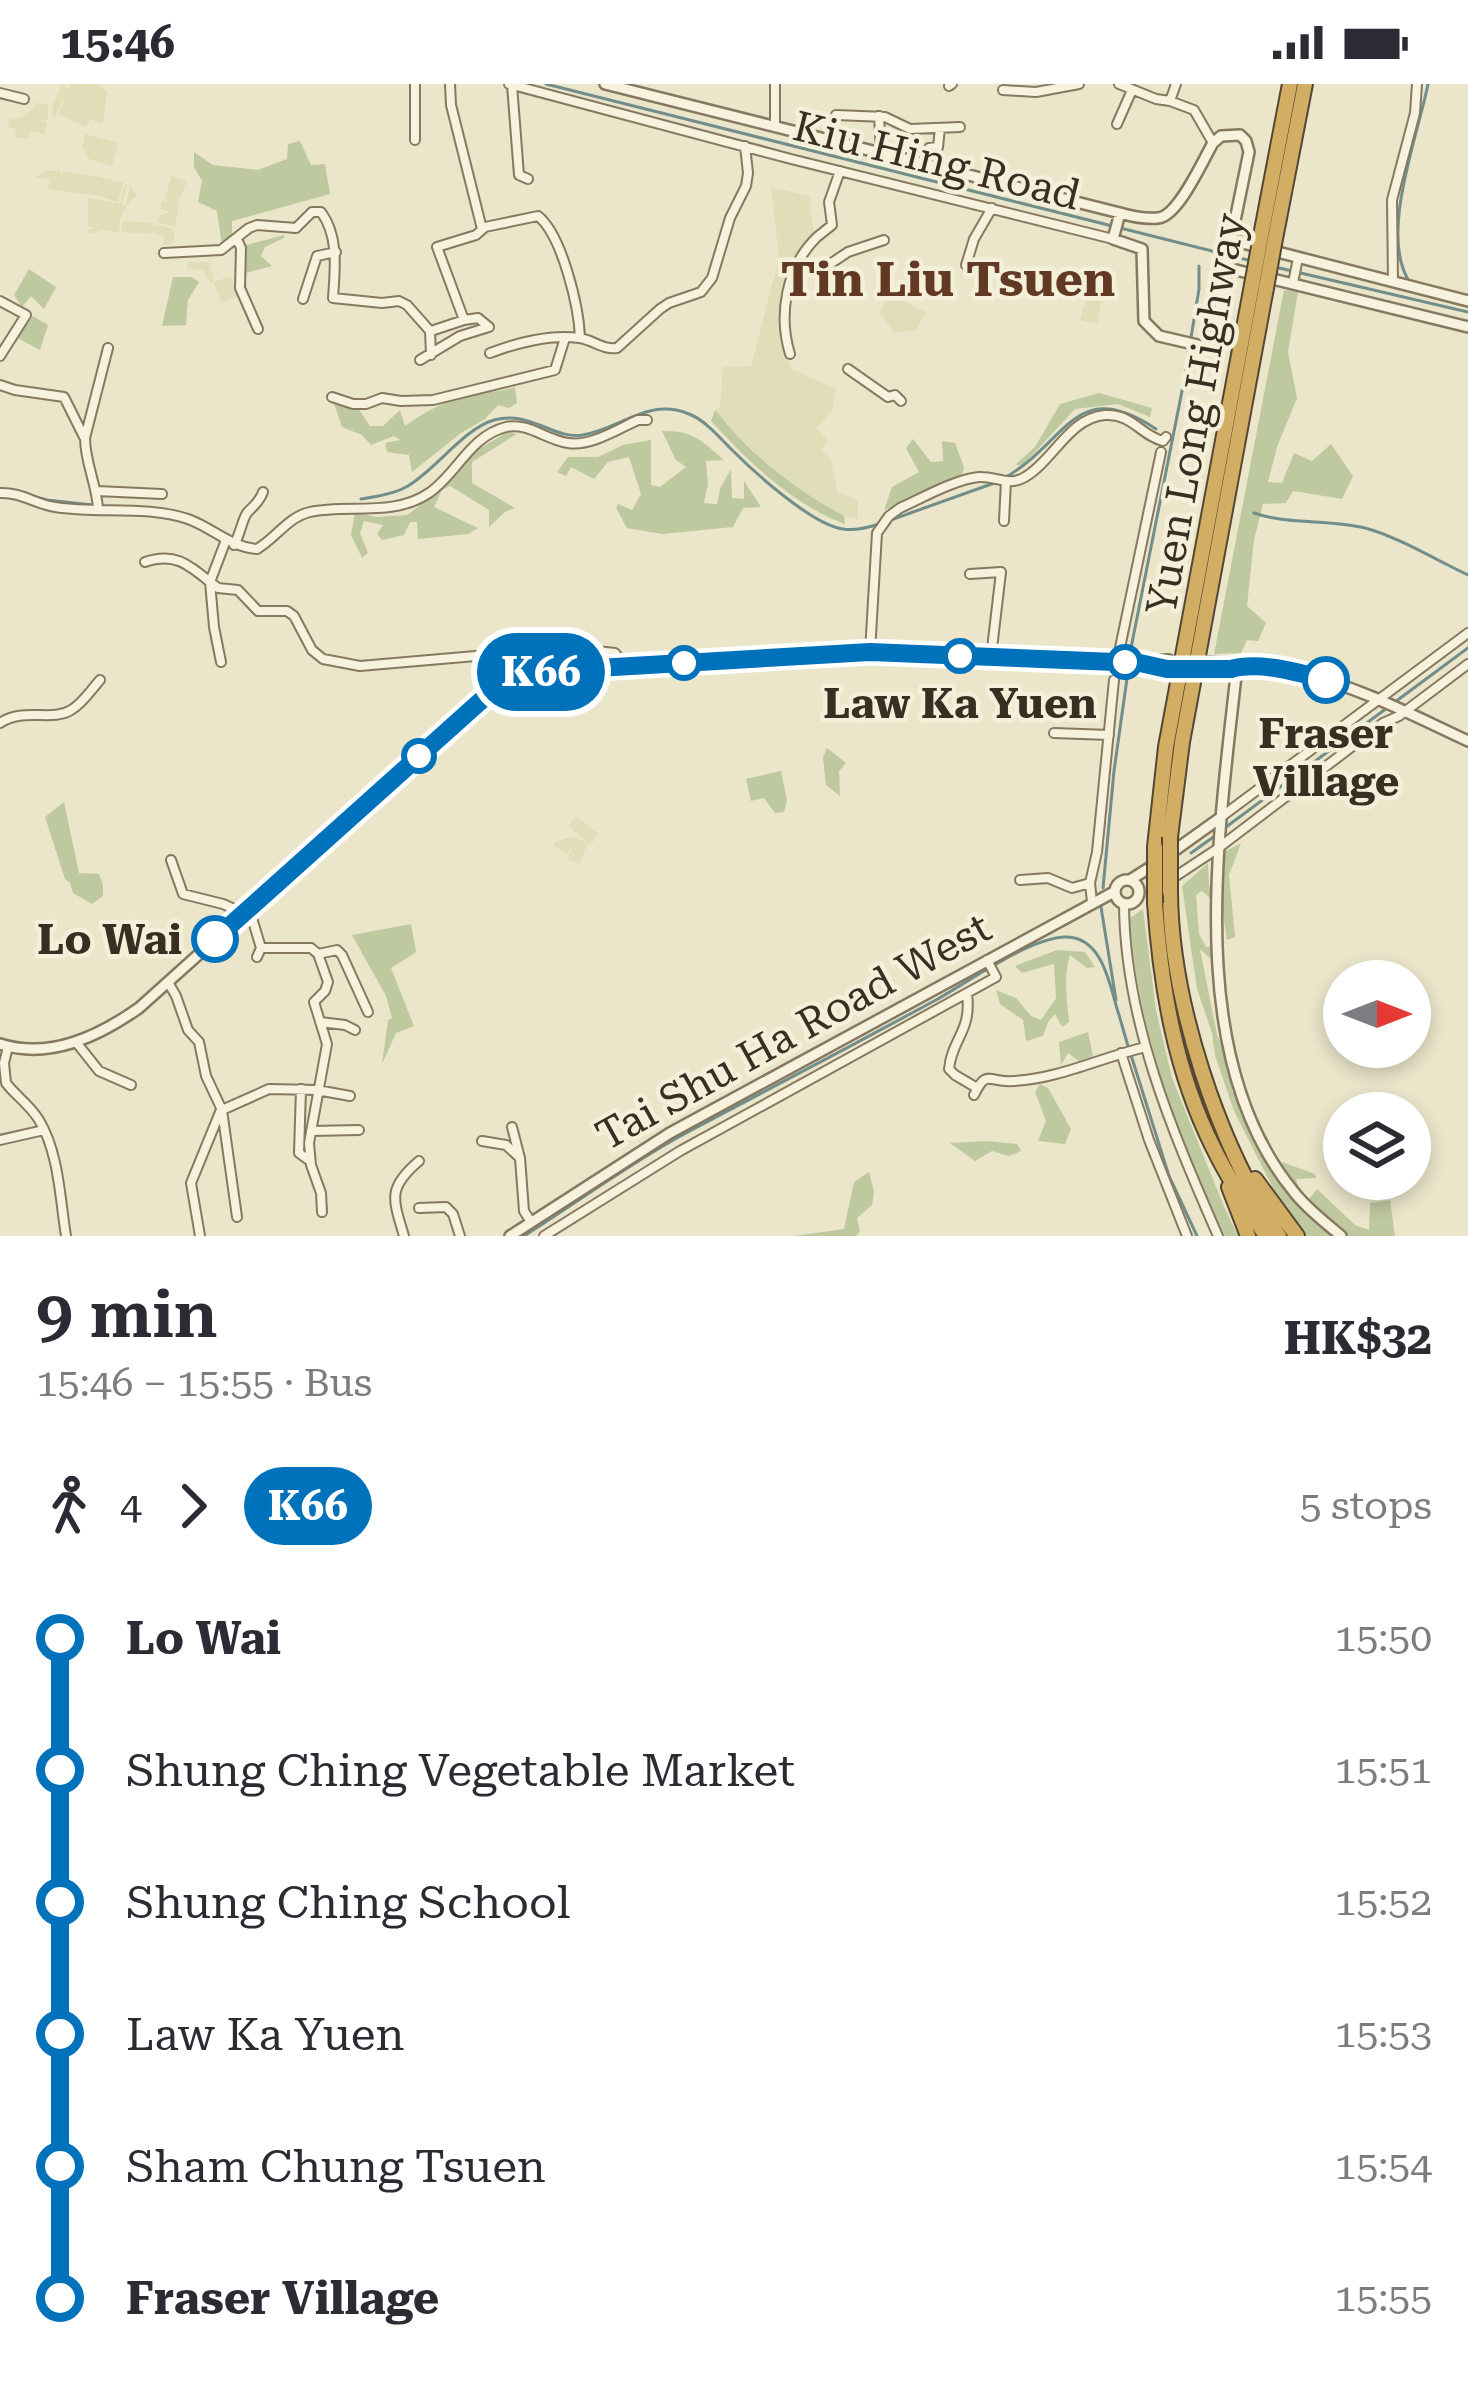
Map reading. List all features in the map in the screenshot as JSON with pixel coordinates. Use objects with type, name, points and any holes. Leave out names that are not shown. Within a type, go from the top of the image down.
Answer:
[{"type":"highway","name":"Yuen Long Highway","points":[[1268,243],[1290,84]]},
{"type":"highway","name":"Yuen Long Highway","points":[[1265,1236],[1214,1149],[1172,1032],[1161,974],[1155,847],[1166,747],[1305,84]]},
{"type":"highway","name":"Yuen Long Highway","points":[[1259,287],[1182,742],[1170,837],[1170,892],[1174,952],[1203,1076],[1252,1191],[1279,1236]]},
{"type":"highway","points":[[1214,1149],[1248,1236]]},
{"type":"highway","points":[[1237,1156],[1297,1236]]},
{"type":"street","points":[[415,84],[415,140]]},
{"type":"street","points":[[450,84],[482,229]]},
{"type":"street","points":[[510,84],[519,175],[528,179]]},
{"type":"street","name":"Kiu Hing Road","points":[[510,84],[1140,246],[1144,321],[1159,336],[1211,344],[1229,272],[1293,283]]},
{"type":"street","points":[[604,84],[1133,216],[1168,215],[1213,142],[1221,136],[1240,135],[1249,152],[1231,240],[1468,301]]},
{"type":"street","points":[[775,126],[776,84]]},
{"type":"street","points":[[1003,90],[1036,92],[1079,84]]},
{"type":"street","points":[[1119,84],[1194,110],[1213,142]]},
{"type":"street","points":[[1170,101],[1176,84]]},
{"type":"street","points":[[1396,282],[1392,200],[1415,113],[1417,84]]},
{"type":"street","points":[[664,87],[668,100]]},
{"type":"street","points":[[1117,124],[1132,90]]},
{"type":"street","points":[[0,93],[24,99]]},
{"type":"street","points":[[836,115],[890,118],[910,129],[960,127]]},
{"type":"street","points":[[879,116],[881,152]]},
{"type":"street","points":[[924,163],[929,148],[938,147],[940,128]]},
{"type":"street","points":[[490,352],[521,341],[565,338],[580,338],[610,350],[669,303],[701,292],[716,271],[730,218],[746,186],[745,146]]},
{"type":"street","points":[[790,354],[783,314],[795,272],[819,235],[832,225],[829,202],[840,171]]},
{"type":"street","points":[[966,265],[992,208]]},
{"type":"street","points":[[164,254],[221,250],[249,228],[296,228],[311,212],[321,212],[336,252],[333,298],[407,304],[430,331],[431,356]]},
{"type":"street","points":[[1113,238],[1120,213]]},
{"type":"street","points":[[464,320],[437,247],[476,236],[482,229],[538,216],[565,262],[580,338]]},
{"type":"street","points":[[237,239],[240,288],[258,328]]},
{"type":"street","points":[[795,272],[827,266],[854,249],[884,240]]},
{"type":"street","points":[[303,299],[317,256],[336,252]]},
{"type":"street","points":[[1298,258],[1293,283],[1468,327]]},
{"type":"street","points":[[0,301],[26,315],[0,356]]},
{"type":"street","points":[[420,360],[460,335],[490,327],[478,318],[430,331]]},
{"type":"street","points":[[332,398],[353,404],[382,398],[433,400],[520,380],[555,370],[565,338]]},
{"type":"street","points":[[98,508],[85,438],[108,348]]},
{"type":"street","points":[[848,369],[878,392],[902,401]]},
{"type":"street","points":[[0,385],[64,397],[85,438]]},
{"type":"street","points":[[870,652],[874,549],[881,527],[900,508],[976,477],[1009,482],[1026,476],[1082,422],[1094,417],[1121,416],[1156,440],[1166,437]]},
{"type":"street","points":[[0,493],[24,495],[52,507],[172,514],[230,542],[257,549],[308,512],[374,509],[427,495],[482,438],[500,429],[513,426],[578,444],[642,422]]},
{"type":"street","points":[[1122,662],[1161,452]]},
{"type":"street","points":[[1004,521],[1009,482]]},
{"type":"street","points":[[97,493],[162,494]]},
{"type":"street","points":[[221,662],[211,581],[262,493]]},
{"type":"street","points":[[145,562],[175,559],[218,588],[238,590],[258,610],[287,611],[322,659],[359,666],[587,650],[615,653],[624,665]]},
{"type":"street","points":[[970,574],[1001,572],[991,657]]},
{"type":"street","name":"Tai Shu Ha Road West","points":[[510,1236],[670,1133],[1114,892],[1120,881],[1130,880],[1220,821],[1468,633]]},
{"type":"street","points":[[66,1236],[44,1130],[27,1103],[6,1083],[4,1046],[46,1049],[76,1042],[117,1023],[494,689],[546,671],[870,652],[1168,665]]},
{"type":"street","points":[[1124,905],[1218,847],[1468,664]]},
{"type":"street","points":[[1208,666],[1303,674],[1380,700],[1468,741]]},
{"type":"street","points":[[1237,666],[1218,847],[1219,972],[1234,1074],[1265,1148],[1292,1191],[1341,1236]]},
{"type":"street","points":[[0,723],[10,716],[73,710],[100,680]]},
{"type":"street","points":[[1092,902],[1090,883],[1114,680]]},
{"type":"street","points":[[1054,733],[1108,735]]},
{"type":"street","points":[[171,860],[183,894],[246,911]]},
{"type":"street","points":[[1020,880],[1042,878],[1072,888],[1090,883]]},
{"type":"street","points":[[1130,880],[1137,885],[1138,898]]},
{"type":"street","points":[[1114,892],[1124,905],[1126,958],[1144,1047],[1176,1139],[1218,1236]]},
{"type":"street","points":[[246,911],[259,952],[311,948],[328,982],[314,1002],[327,1044],[310,1161],[322,1193],[322,1212]]},
{"type":"street","points":[[318,955],[334,950],[343,955],[368,1012]]},
{"type":"street","points":[[544,1236],[680,1151],[996,977],[988,960]]},
{"type":"street","points":[[167,982],[188,1030],[200,1042],[206,1076],[222,1110],[237,1217]]},
{"type":"street","points":[[967,993],[965,1031],[950,1058],[950,1069],[975,1091],[987,1077],[1016,1081],[1144,1047]]},
{"type":"street","points":[[320,1022],[356,1030]]},
{"type":"street","points":[[76,1042],[99,1071],[131,1085]]},
{"type":"street","points":[[1121,1053],[1187,1236]]},
{"type":"street","points":[[200,1236],[191,1184],[222,1110],[269,1089],[350,1096]]},
{"type":"street","points":[[301,1089],[299,1153],[310,1161]]},
{"type":"street","points":[[512,1127],[524,1211],[531,1222]]},
{"type":"street","points":[[0,1140],[44,1130]]},
{"type":"street","points":[[311,1131],[359,1130]]},
{"type":"street","points":[[482,1141],[506,1145],[520,1158]]},
{"type":"street","points":[[401,1236],[395,1191],[400,1177],[419,1161]]},
{"type":"street","points":[[419,1208],[446,1207],[460,1236]]},
{"type":"shaded area","points":[[71,84],[96,84],[107,91],[103,124],[91,119],[86,127],[59,114],[66,93],[52,116],[62,85],[68,89]]},
{"type":"shaded area","points":[[34,103],[48,105],[48,120],[40,120],[47,122],[45,134],[31,131],[29,139],[14,137],[16,129],[8,127],[9,120],[33,109]]},
{"type":"shaded area","points":[[85,134],[118,143],[112,166],[89,159],[82,147]]},
{"type":"shaded area","points":[[61,171],[61,180],[63,172],[89,175],[89,181],[91,175],[113,180],[113,185],[115,180],[123,183],[118,202],[48,189],[50,179],[35,177]]},
{"type":"shaded area","points":[[171,176],[187,181],[175,227],[157,222],[170,212],[160,209],[162,201],[170,202],[165,200]]},
{"type":"shaded area","points":[[125,184],[122,205],[126,205],[130,186],[137,195],[126,206],[119,233],[88,234],[89,229],[98,229],[88,226],[88,197],[120,204]]},
{"type":"shaded area","points":[[771,187],[809,196],[814,235],[786,284],[781,334],[791,369],[836,389],[832,411],[817,428],[828,440],[821,451],[831,459],[837,492],[858,500],[858,519],[813,500],[783,478],[715,410],[720,406],[723,367],[751,366],[779,258]]},
{"type":"shaded area","points":[[123,221],[175,230],[173,244],[163,245],[165,237],[156,230],[153,234],[121,232]]},
{"type":"shaded area","points":[[187,262],[210,262],[214,282],[231,276],[238,297],[221,303],[214,283],[204,271],[187,268]]},
{"type":"shaded area","points":[[1093,275],[1106,281],[1097,324],[1080,320]]},
{"type":"shaded area","points":[[890,294],[927,313],[918,330],[894,333],[880,312]]},
{"type":"shaded area","points":[[576,816],[599,834],[588,843],[579,864],[567,859],[573,845],[567,853],[553,846],[571,837],[588,842],[568,826]]},
{"type":"green space","points":[[300,141],[311,165],[325,164],[330,194],[232,221],[232,239],[222,246],[217,211],[198,202],[202,181],[194,167],[194,152],[213,165],[258,170],[287,159],[288,144]]},
{"type":"green space","points":[[284,235],[265,247],[261,256],[272,266],[246,273],[247,245]]},
{"type":"green space","points":[[29,269],[56,287],[44,309],[31,296],[22,307],[14,295]]},
{"type":"green space","points":[[173,277],[199,282],[188,300],[186,325],[162,326]]},
{"type":"green space","points":[[1284,290],[1298,292],[1288,352],[1297,398],[1268,482],[1282,483],[1294,453],[1312,461],[1331,444],[1353,476],[1342,499],[1293,491],[1286,503],[1263,504],[1247,606],[1266,623],[1258,641],[1247,640],[1241,653],[1214,654]]},
{"type":"green space","points":[[33,316],[48,325],[40,350],[18,338]]},
{"type":"green space","points":[[515,387],[517,403],[509,408],[498,405],[412,472],[409,455],[387,452],[385,443],[400,440],[394,436],[371,445],[362,435],[342,427],[334,403],[358,408],[370,426],[383,426],[400,410],[405,426],[450,401]]},
{"type":"green space","points":[[1099,393],[1152,408],[1150,417],[1118,404],[1075,409],[1023,465],[1015,465],[1035,447],[1060,404]]},
{"type":"green space","points":[[715,410],[758,456],[844,516],[845,524],[807,505],[756,466],[711,421]]},
{"type":"green space","points":[[662,431],[689,435],[724,460],[706,461],[704,503],[717,504],[731,469],[732,498],[744,499],[744,481],[761,507],[743,508],[733,527],[662,534],[627,528],[616,508],[618,504],[632,510],[641,494],[629,457],[608,462],[594,479],[571,467],[566,476],[557,472],[568,457],[598,457],[623,445],[651,440],[651,485],[660,487],[686,467],[676,460]]},
{"type":"green space","points":[[507,432],[517,434],[472,462],[472,483],[515,508],[489,527],[489,510],[450,486],[442,490],[434,507],[478,528],[468,534],[418,539],[417,522],[410,522],[404,535],[382,540],[377,534],[383,525],[364,521],[360,533],[368,553],[362,558],[351,535],[355,513],[407,515],[474,452]]},
{"type":"green space","points":[[913,439],[931,462],[943,461],[942,441],[955,443],[964,467],[960,484],[884,510],[892,487],[919,472],[906,448]]},
{"type":"green space","points":[[827,748],[846,763],[839,771],[840,796],[826,785],[823,757]]},
{"type":"green space","points":[[781,771],[787,800],[784,812],[775,813],[764,798],[751,801],[746,779]]},
{"type":"green space","points":[[64,802],[79,873],[99,874],[103,885],[103,896],[92,904],[73,893],[65,879],[45,817]]},
{"type":"green space","points":[[1241,843],[1229,875],[1235,937],[1227,940],[1222,908],[1202,891],[1196,895],[1199,934],[1206,947],[1218,946],[1220,955],[1211,959],[1200,949],[1232,1090],[1267,1156],[1284,1169],[1282,1162],[1315,1174],[1316,1178],[1296,1179],[1300,1192],[1309,1199],[1317,1189],[1323,1200],[1369,1230],[1370,1203],[1390,1200],[1395,1236],[1305,1236],[1271,1190],[1234,1111],[1197,989],[1182,886],[1208,863],[1209,887],[1220,881],[1222,853]]},
{"type":"green space","points":[[1143,909],[1156,1010],[1172,1078],[1238,1236],[1225,1236],[1162,1082],[1134,960],[1130,918]]},
{"type":"green space","points":[[411,924],[416,952],[391,968],[414,1026],[396,1033],[382,1064],[392,1018],[386,996],[352,935]]},
{"type":"green space","points":[[1057,950],[1085,952],[1095,967],[1087,968],[1070,955],[1066,980],[1069,1022],[1062,1027],[1055,1014],[1043,1036],[1026,1041],[1023,1020],[1000,1004],[996,990],[1016,998],[1031,1016],[1041,1020],[1056,998],[1054,964],[1022,973],[1015,966]]},
{"type":"green space","points":[[1088,1032],[1093,1056],[1079,1061],[1068,1053],[1061,1065],[1059,1042]]},
{"type":"green space","points":[[1040,1084],[1048,1088],[1071,1129],[1065,1144],[1038,1141],[1046,1121],[1035,1092]]},
{"type":"green space","points":[[950,1143],[1017,1144],[1021,1151],[1009,1156],[992,1151],[975,1161]]},
{"type":"green space","points":[[869,1172],[872,1205],[857,1218],[860,1231],[856,1236],[794,1236],[844,1229],[854,1182]]},
{"type":"waterway","points":[[546,84],[1248,260]]},
{"type":"waterway","points":[[1409,281],[1401,261],[1399,212],[1428,84]]},
{"type":"waterway","points":[[1103,888],[1132,643],[1183,386],[1199,266]]},
{"type":"waterway","points":[[1275,267],[1468,312]]},
{"type":"waterway","points":[[361,499],[406,487],[471,432],[494,420],[519,419],[583,435],[661,409],[695,417],[768,483],[816,518],[848,530],[879,524]]},
{"type":"waterway","points":[[1006,477],[1090,411],[1129,414],[1156,429]]},
{"type":"waterway","points":[[888,521],[997,482]]},
{"type":"waterway","points":[[8,490],[92,505]]},
{"type":"waterway","points":[[1254,513],[1365,528],[1468,575]]},
{"type":"waterway","points":[[1395,702],[1468,648]]},
{"type":"waterway","points":[[1226,827],[1387,708]]},
{"type":"waterway","points":[[1191,853],[1219,833]]},
{"type":"waterway","points":[[1101,907],[1116,1000]]},
{"type":"waterway","points":[[524,1236],[665,1145],[1036,944],[1067,937],[1089,946],[1104,966],[1119,1015]]},
{"type":"waterway","points":[[1119,1015],[1128,1046]]},
{"type":"waterway","points":[[1131,1055],[1169,1176],[1197,1236]]},
{"type":"bus line","name":"K66","points":[[215,939],[494,689],[523,676],[624,665],[904,652],[1148,663],[1167,669],[1237,666],[1326,680]]},
{"type":"place","name":"Law Ka Yuen","points":[[960,656]]},
{"type":"place","name":"Fraser Village","points":[[1326,680]]},
{"type":"place","name":"Lo Wai","points":[[215,939]]},
{"type":"district","name":"Tin Liu Tsuen","points":[[948,279]]}]
